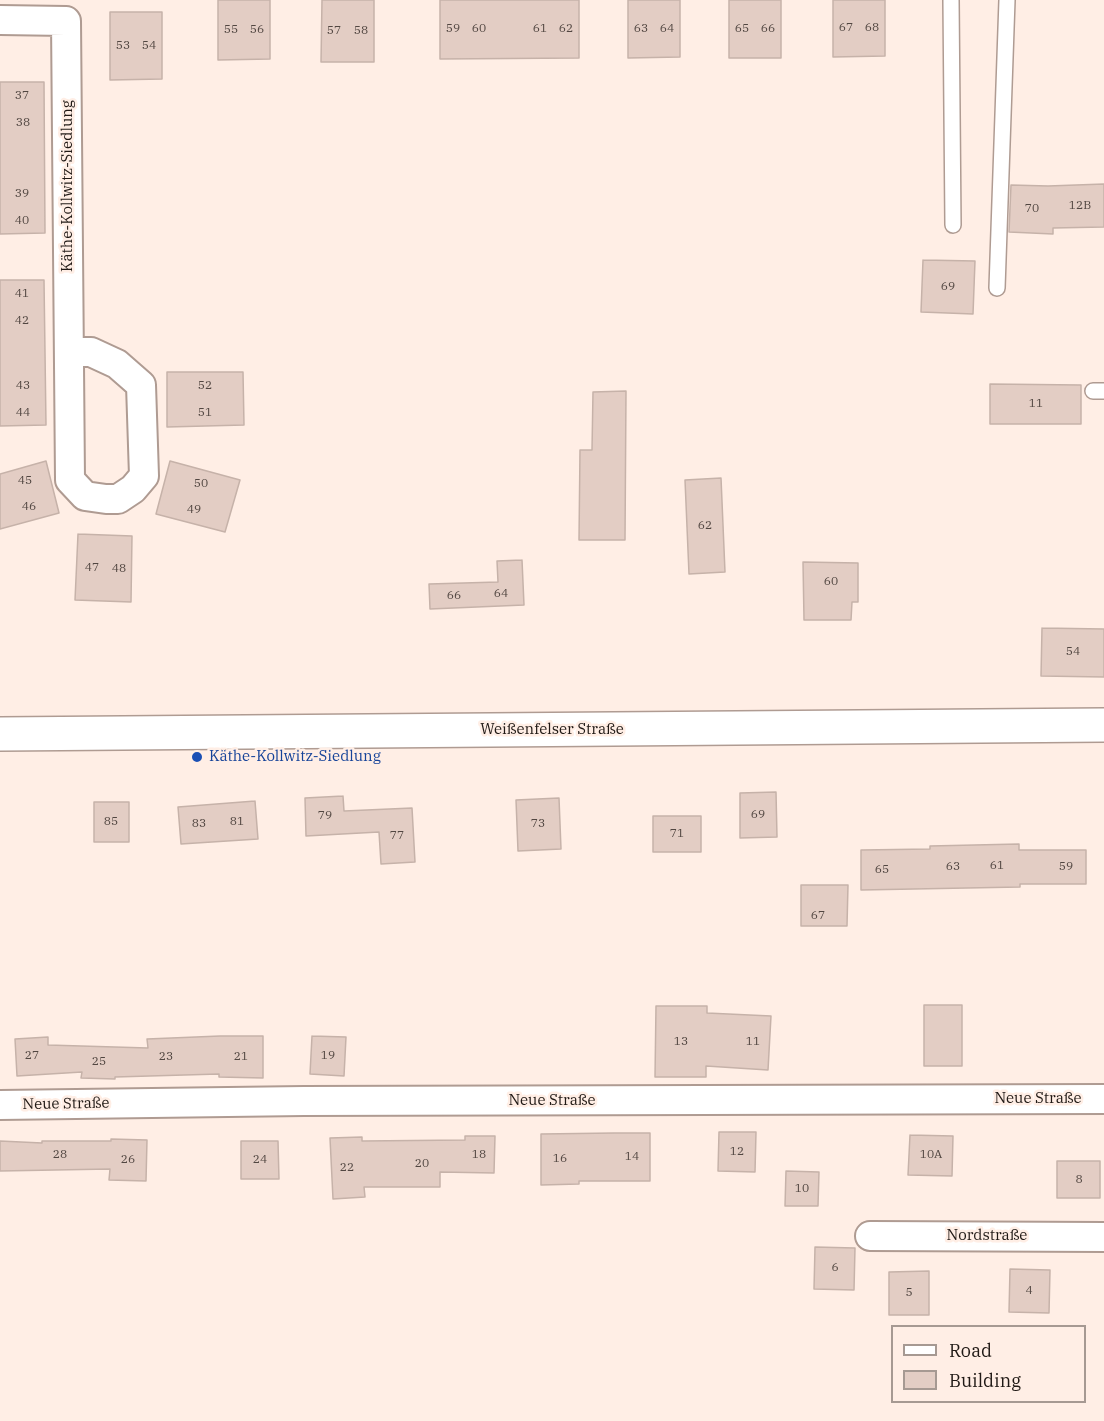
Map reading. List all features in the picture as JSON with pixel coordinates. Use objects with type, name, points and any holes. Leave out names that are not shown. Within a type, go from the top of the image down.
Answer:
[{"type":"street","name":"Käthe-Kollwitz-Siedlung","points":[[0,21],[67,10],[69,352],[70,480],[85,496],[106,500],[118,499],[144,476],[141,385],[117,364],[91,352],[69,352]]},
{"type":"street","name":"Weißenfelser Straße","points":[[0,734],[1104,725]]},
{"type":"street","name":"Neue Straße","points":[[0,1105],[304,1101],[1104,1099]]},
{"type":"street","name":"Nordstraße","points":[[870,1236],[1104,1237]]},
{"type":"lane","points":[[951,0],[953,225]]},
{"type":"lane","points":[[997,288],[1007,0]]},
{"type":"building","points":[[218,0],[270,0],[270,59],[218,60]]},
{"type":"building","points":[[322,0],[374,0],[374,62],[321,62]]},
{"type":"building","points":[[440,0],[579,0],[579,58],[440,59]]},
{"type":"building","points":[[628,0],[680,0],[680,57],[628,58]]},
{"type":"building","points":[[729,0],[781,0],[781,58],[729,58]]},
{"type":"building","points":[[833,0],[885,0],[885,56],[833,57]]},
{"type":"building","points":[[110,12],[162,12],[162,79],[110,80]]},
{"type":"building","points":[[0,82],[44,82],[45,233],[0,234]]},
{"type":"building","points":[[1104,184],[1104,227],[1053,228],[1053,234],[1009,232],[1011,185]]},
{"type":"building","points":[[923,260],[975,261],[973,314],[921,312]]},
{"type":"building","points":[[0,280],[44,280],[46,425],[0,426]]},
{"type":"building","points":[[167,372],[243,372],[244,425],[167,427]]},
{"type":"building","points":[[990,384],[1081,385],[1081,424],[990,424]]},
{"type":"building","points":[[626,391],[625,540],[579,540],[580,450],[592,450],[593,392]]},
{"type":"building","points":[[46,461],[59,513],[0,529],[0,474]]},
{"type":"building","points":[[170,461],[240,480],[225,532],[156,514]]},
{"type":"building","points":[[721,478],[725,572],[689,574],[685,480]]},
{"type":"building","points":[[78,534],[132,536],[131,602],[75,600]]},
{"type":"building","points":[[522,560],[524,605],[430,609],[429,584],[498,582],[497,561]]},
{"type":"building","points":[[803,562],[858,563],[858,602],[852,602],[851,620],[804,620]]},
{"type":"building","points":[[1042,628],[1104,629],[1104,677],[1041,676]]},
{"type":"building","points":[[776,792],[777,837],[740,838],[740,793]]},
{"type":"building","points":[[343,796],[344,811],[412,808],[415,862],[381,864],[379,832],[306,836],[305,798]]},
{"type":"building","points":[[559,798],[561,849],[518,851],[516,800]]},
{"type":"building","points":[[255,801],[258,839],[181,844],[178,807]]},
{"type":"building","points":[[94,802],[129,802],[129,842],[94,842]]},
{"type":"building","points":[[653,816],[701,816],[701,852],[653,852]]},
{"type":"building","points":[[1019,844],[1019,850],[1086,850],[1086,884],[861,890],[861,850]]},
{"type":"building","points":[[801,885],[848,885],[847,926],[801,926]]},
{"type":"building","points":[[924,1005],[962,1005],[962,1066],[924,1066]]},
{"type":"building","points":[[656,1006],[707,1006],[707,1013],[771,1016],[768,1070],[706,1066],[706,1077],[655,1077]]},
{"type":"building","points":[[263,1036],[263,1078],[219,1077],[219,1074],[115,1077],[115,1079],[81,1078],[82,1072],[17,1076],[15,1039],[48,1037],[48,1045],[148,1048],[147,1039]]},
{"type":"building","points":[[312,1036],[346,1037],[344,1076],[310,1074]]},
{"type":"building","points":[[719,1132],[756,1132],[755,1172],[718,1171]]},
{"type":"building","points":[[650,1133],[650,1181],[579,1181],[579,1184],[541,1185],[541,1134]]},
{"type":"building","points":[[910,1135],[953,1136],[952,1176],[908,1175]]},
{"type":"building","points":[[465,1136],[495,1136],[494,1173],[440,1172],[440,1187],[364,1187],[365,1197],[333,1199],[330,1138],[362,1137],[362,1141],[465,1140]]},
{"type":"building","points":[[111,1139],[147,1140],[146,1181],[109,1180],[110,1169],[0,1171],[0,1141],[42,1143],[42,1141],[111,1141]]},
{"type":"building","points":[[241,1141],[278,1141],[279,1179],[241,1179]]},
{"type":"building","points":[[1057,1161],[1100,1161],[1100,1198],[1057,1198]]},
{"type":"building","points":[[786,1171],[819,1172],[818,1206],[785,1206]]},
{"type":"building","points":[[815,1247],[855,1248],[854,1290],[814,1289]]},
{"type":"building","points":[[1010,1269],[1050,1270],[1049,1313],[1009,1312]]},
{"type":"building","points":[[929,1271],[929,1315],[889,1315],[889,1272]]},
{"type":"place","name":"Käthe-Kollwitz-Siedlung","points":[[197,757]]}]
